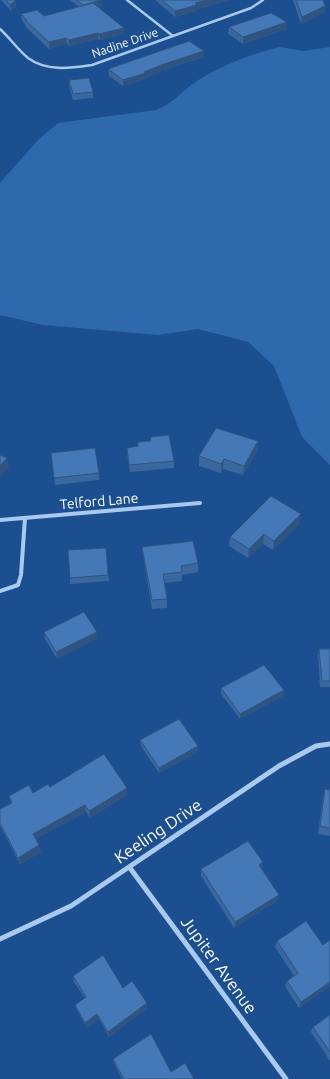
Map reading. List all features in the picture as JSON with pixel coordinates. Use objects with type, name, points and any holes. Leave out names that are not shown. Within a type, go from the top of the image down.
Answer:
[{"type":"street","points":[[127,0],[173,36]]},
{"type":"street","name":"Nadine Drive","points":[[0,29],[28,58],[38,64],[53,68],[70,68],[92,65],[251,8],[263,0]]},
{"type":"street","name":"Telford Lane","points":[[0,520],[200,503]]},
{"type":"street","points":[[0,591],[10,589],[18,585],[21,575],[25,518]]},
{"type":"street","name":"Keeling Drive","points":[[0,939],[71,906],[130,868],[279,766],[316,746],[330,744]]},
{"type":"street","name":"Jupiter Avenue","points":[[130,868],[286,1079]]},
{"type":"shaded area","points":[[280,47],[303,51],[330,47],[330,465],[302,437],[274,366],[248,342],[198,329],[158,335],[43,325],[0,315],[0,183],[38,140],[58,123],[156,110],[172,101],[194,83],[213,71],[258,53]]},
{"type":"building","points":[[6,0],[15,0],[15,1],[10,5]]},
{"type":"building","points":[[77,0],[102,0],[83,5]]},
{"type":"building","points":[[162,0],[207,0],[195,3],[197,5],[175,11]]},
{"type":"building","points":[[296,0],[323,0],[325,6],[302,17]]},
{"type":"building","points":[[93,3],[124,28],[69,40],[66,38],[49,42],[25,20],[27,20],[21,14],[37,10],[44,16]]},
{"type":"building","points":[[271,13],[287,22],[243,37],[229,27]]},
{"type":"building","points":[[189,41],[204,51],[164,64],[144,72],[146,73],[123,80],[108,69]]},
{"type":"building","points":[[89,78],[93,92],[73,94],[69,80]]},
{"type":"building","points":[[216,428],[258,441],[244,466],[224,459],[221,464],[199,456]]},
{"type":"building","points":[[169,435],[174,461],[129,465],[127,448],[138,446],[138,442],[151,441],[150,437]]},
{"type":"building","points":[[95,448],[99,473],[54,478],[51,453]]},
{"type":"building","points":[[0,455],[7,458],[0,466]]},
{"type":"building","points":[[271,496],[301,514],[274,541],[264,534],[249,549],[230,537]]},
{"type":"building","points":[[193,541],[198,563],[181,566],[182,572],[163,574],[167,599],[152,600],[142,547]]},
{"type":"building","points":[[106,548],[108,575],[70,578],[68,550]]},
{"type":"building","points":[[84,612],[97,632],[56,652],[44,632]]},
{"type":"building","points":[[319,649],[330,649],[330,681],[322,681]]},
{"type":"building","points":[[264,665],[284,690],[240,714],[221,688]]},
{"type":"building","points":[[179,719],[198,746],[159,768],[140,740]]},
{"type":"building","points":[[104,754],[127,788],[89,811],[85,805],[33,834],[39,845],[18,858],[0,823],[0,809],[12,803],[9,796],[29,785],[33,793],[48,784],[50,787]]},
{"type":"building","points":[[325,789],[330,790],[330,828],[320,826]]},
{"type":"building","points":[[248,841],[263,862],[259,865],[279,895],[235,922],[201,869]]},
{"type":"building","points":[[306,921],[323,945],[330,940],[330,982],[301,1002],[287,981],[298,973],[277,941]]},
{"type":"building","points":[[103,955],[123,988],[132,981],[147,1003],[108,1032],[97,1014],[85,1023],[75,1005],[86,997],[73,976]]},
{"type":"building","points":[[330,1015],[330,1052],[313,1027]]},
{"type":"building","points":[[151,1034],[171,1072],[185,1063],[194,1079],[124,1079],[113,1059]]}]
